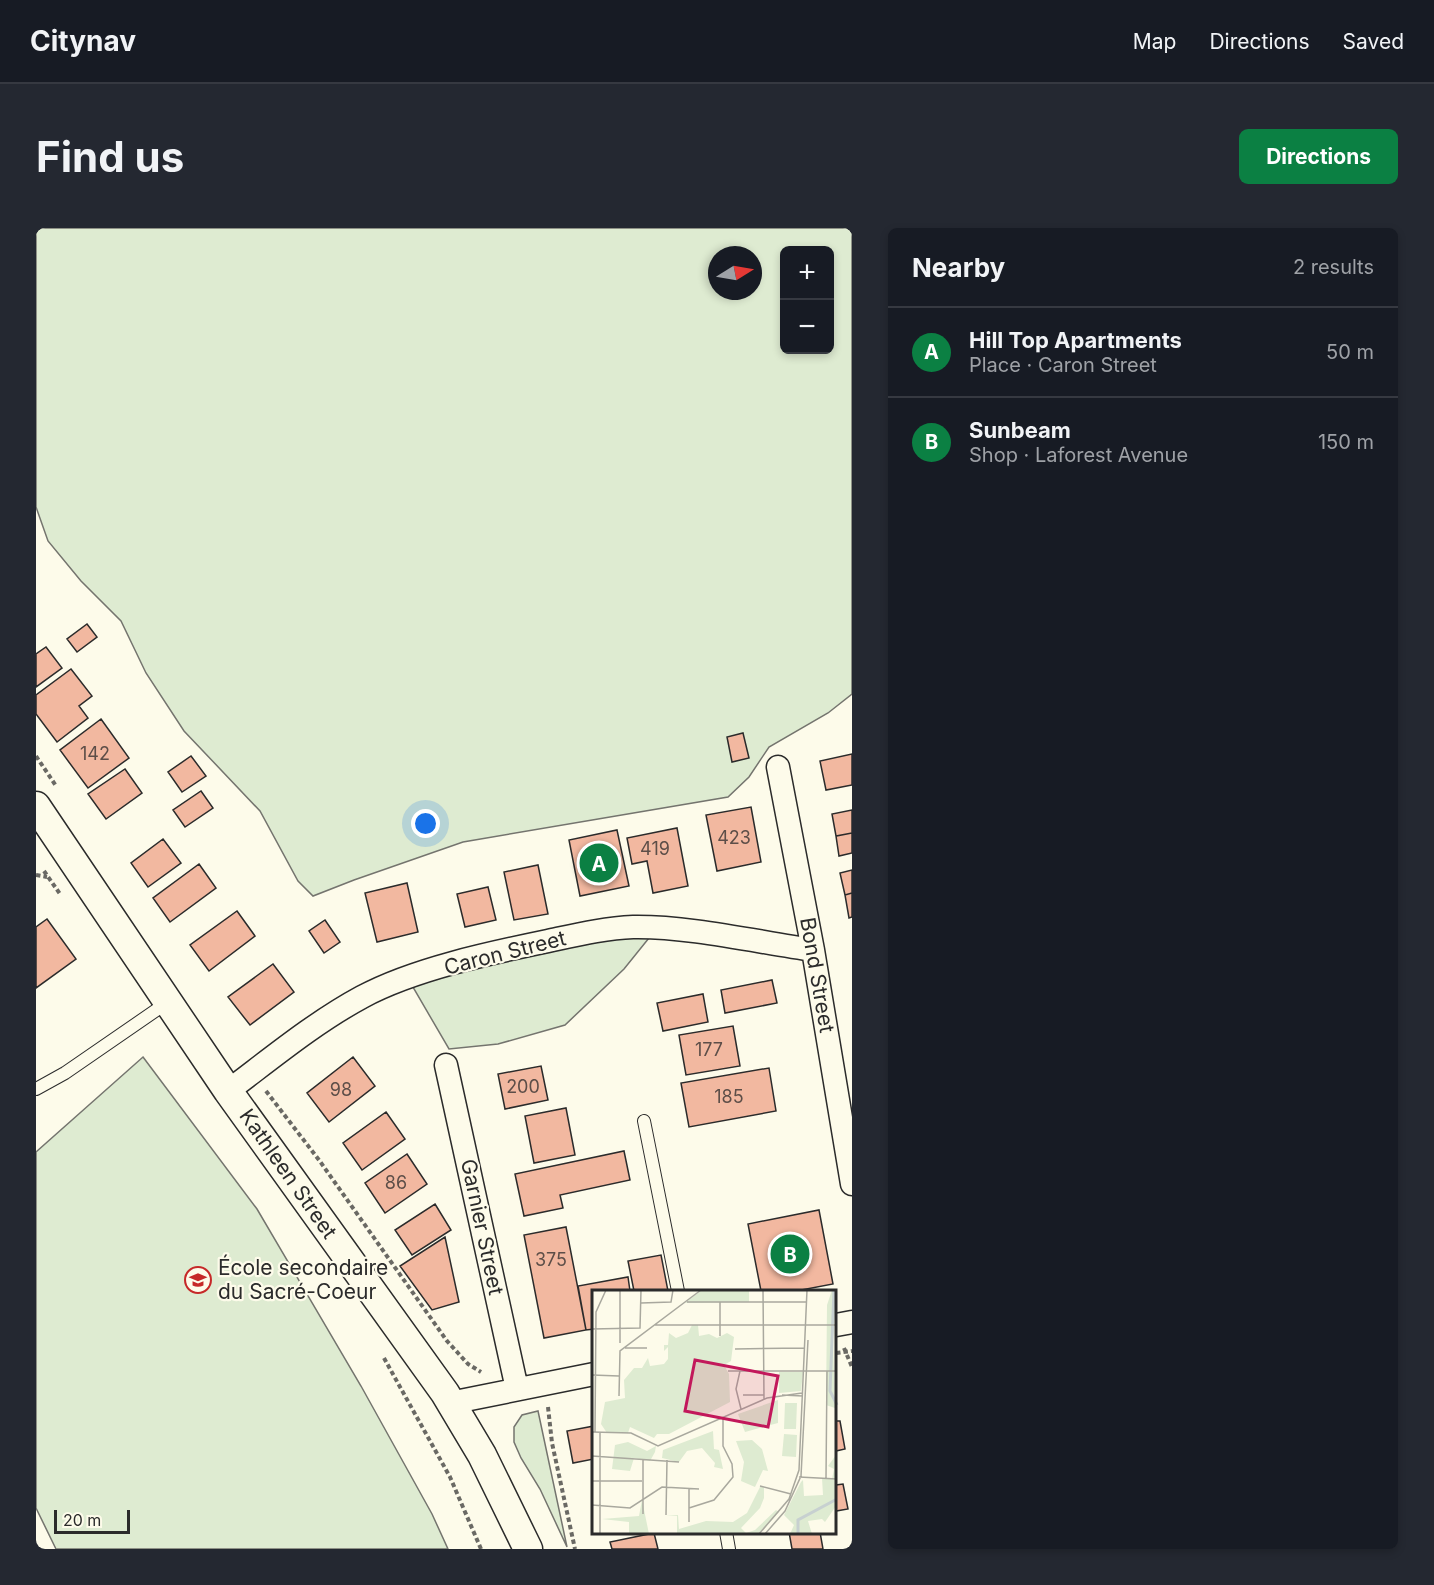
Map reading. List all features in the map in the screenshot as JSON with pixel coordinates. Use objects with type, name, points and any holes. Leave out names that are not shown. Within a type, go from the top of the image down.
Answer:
[{"type":"street","name":"Bond Street","points":[[778,767],[813,950],[852,1185]]},
{"type":"street","name":"Kathleen Street","points":[[45,813],[228,1091],[450,1403],[482,1455],[528,1549]]},
{"type":"street","name":"Caron Street","points":[[228,1091],[314,1026],[364,996],[450,964],[519,947],[634,927],[684,931],[813,950]]},
{"type":"street","name":"Garnier Street","points":[[446,1065],[515,1378]]},
{"type":"street","points":[[837,1325],[852,1322]]},
{"type":"street","points":[[450,1403],[515,1378],[544,1385],[592,1374]]},
{"type":"lane","points":[[36,1089],[65,1073],[168,1002]]},
{"type":"lane","points":[[644,1121],[678,1290]]},
{"type":"lane","points":[[726,1534],[729,1549]]},
{"type":"path","points":[[36,756],[45,813]]},
{"type":"path","points":[[36,875],[48,877]]},
{"type":"path","points":[[252,1073],[319,1160],[447,1341],[468,1364],[483,1373],[515,1378]]},
{"type":"path","points":[[837,1353],[852,1351]]},
{"type":"path","points":[[544,1385],[552,1443],[575,1549]]},
{"type":"green space","points":[[36,228],[852,228],[852,694],[828,713],[769,747],[749,777],[728,797],[463,842],[313,896],[298,881],[260,811],[184,731],[146,673],[121,621],[81,581],[48,541],[36,507]]},
{"type":"green space","points":[[653,933],[624,969],[565,1025],[498,1044],[449,1049],[410,982],[520,951]]},
{"type":"green space","name":"École secondaire du Sacré-Coeur","points":[[143,1057],[257,1209],[361,1386],[432,1514],[448,1549],[56,1549],[36,1508],[36,1152]]},
{"type":"green space","points":[[538,1411],[567,1547],[540,1489],[514,1442],[514,1427],[522,1415]]},
{"type":"building","points":[[87,624],[97,637],[77,652],[67,639]]},
{"type":"building","points":[[46,647],[62,668],[36,687],[36,654]]},
{"type":"building","points":[[71,669],[92,696],[79,706],[88,718],[57,742],[36,714],[36,695]]},
{"type":"building","points":[[101,719],[129,758],[88,788],[60,750]]},
{"type":"building","points":[[743,733],[749,758],[732,762],[727,737]]},
{"type":"building","points":[[852,754],[852,785],[826,790],[820,761]]},
{"type":"building","points":[[191,756],[206,776],[182,792],[168,772]]},
{"type":"building","points":[[125,769],[142,793],[106,819],[88,794]]},
{"type":"building","points":[[201,791],[213,808],[185,827],[173,810]]},
{"type":"building","points":[[751,807],[761,862],[717,871],[706,815]]},
{"type":"building","points":[[852,810],[852,833],[836,836],[832,814]]},
{"type":"building","points":[[677,828],[688,886],[653,893],[647,861],[632,864],[627,838]]},
{"type":"building","points":[[617,830],[629,886],[580,896],[569,840]]},
{"type":"building","points":[[852,833],[852,853],[839,856],[836,836]]},
{"type":"building","points":[[163,839],[181,863],[148,887],[131,863]]},
{"type":"building","points":[[199,864],[216,888],[170,922],[153,898]]},
{"type":"building","points":[[538,865],[548,914],[514,920],[504,872]]},
{"type":"building","points":[[852,870],[852,893],[845,895],[840,873]]},
{"type":"building","points":[[407,883],[418,932],[377,942],[365,893]]},
{"type":"building","points":[[488,887],[496,920],[465,927],[457,894]]},
{"type":"building","points":[[852,893],[852,917],[849,918],[845,895]]},
{"type":"building","points":[[237,911],[255,936],[209,971],[190,945]]},
{"type":"building","points":[[47,919],[76,959],[36,988],[36,927]]},
{"type":"building","points":[[325,920],[340,942],[324,953],[309,931]]},
{"type":"building","points":[[273,964],[294,992],[250,1025],[228,997]]},
{"type":"building","points":[[772,980],[777,1003],[725,1013],[721,990]]},
{"type":"building","points":[[703,994],[708,1022],[663,1031],[657,1003]]},
{"type":"building","points":[[733,1026],[740,1066],[686,1075],[679,1035]]},
{"type":"building","points":[[353,1057],[375,1086],[329,1122],[307,1093]]},
{"type":"building","points":[[541,1066],[548,1100],[505,1109],[498,1074]]},
{"type":"building","points":[[769,1068],[776,1111],[689,1127],[681,1083]]},
{"type":"building","points":[[566,1108],[575,1155],[534,1163],[525,1116]]},
{"type":"building","points":[[386,1112],[405,1139],[362,1170],[343,1143]]},
{"type":"building","points":[[624,1151],[630,1180],[560,1195],[563,1208],[524,1216],[515,1174]]},
{"type":"building","points":[[407,1154],[427,1184],[385,1213],[365,1183]]},
{"type":"building","points":[[435,1204],[451,1230],[412,1255],[395,1230]]},
{"type":"building","points":[[819,1210],[833,1284],[801,1290],[761,1290],[748,1224]]},
{"type":"building","points":[[566,1227],[586,1330],[544,1338],[524,1235]]},
{"type":"building","points":[[445,1237],[459,1302],[432,1310],[400,1266]]},
{"type":"building","points":[[661,1255],[668,1290],[634,1290],[628,1261]]},
{"type":"building","points":[[628,1277],[630,1290],[592,1290],[592,1329],[586,1330],[578,1286]]},
{"type":"building","points":[[837,1421],[840,1421],[845,1449],[837,1451]]},
{"type":"building","points":[[592,1426],[592,1459],[573,1463],[567,1431]]},
{"type":"building","points":[[843,1484],[848,1509],[837,1511],[837,1485]]},
{"type":"building","points":[[654,1534],[658,1549],[612,1549],[610,1542]]},
{"type":"building","points":[[789,1534],[820,1534],[823,1549],[792,1549]]},
{"type":"place","name":"Hill Top Apartments","points":[[599,863]]},
{"type":"place","name":"Sunbeam","points":[[790,1254]]},
{"type":"place","name":"École secondaire du Sacré-Coeur","points":[[198,1280]]}]
